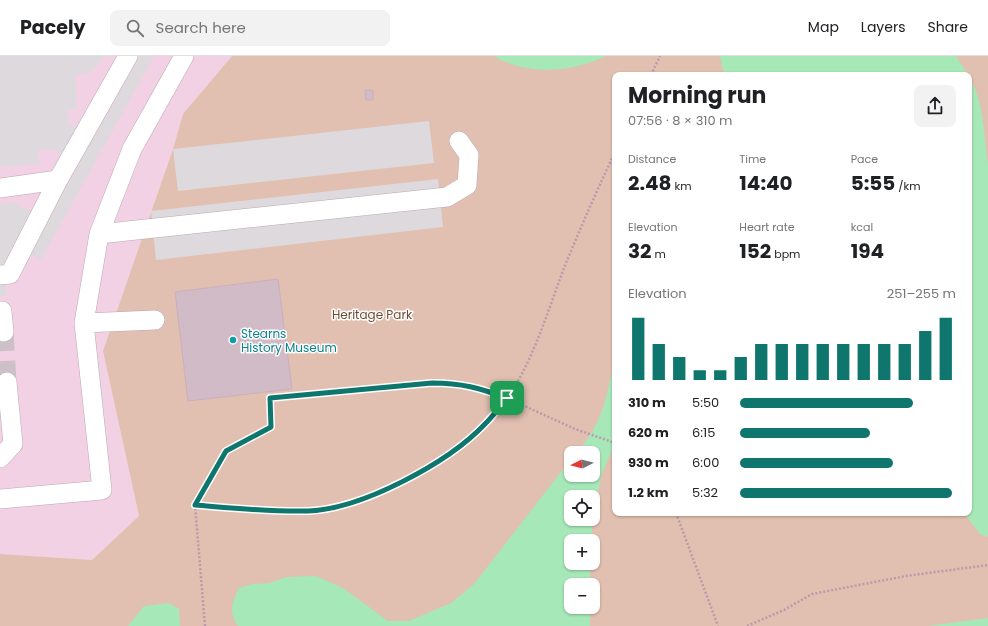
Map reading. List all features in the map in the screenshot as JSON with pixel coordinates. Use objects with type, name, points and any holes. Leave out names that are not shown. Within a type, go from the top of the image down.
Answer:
[{"type":"street","points":[[0,275],[10,274],[58,180],[128,56]]},
{"type":"street","points":[[0,499],[102,490],[84,324],[99,234],[132,149],[184,56]]},
{"type":"street","points":[[99,234],[447,197],[467,185],[469,155],[459,141]]},
{"type":"street","points":[[0,188],[58,180]]},
{"type":"street","points":[[0,311],[2,311],[4,332]]},
{"type":"street","points":[[84,324],[155,320]]},
{"type":"street","points":[[0,458],[13,444],[8,382]]},
{"type":"path","points":[[652,72],[660,56]]},
{"type":"path","points":[[195,505],[308,511],[344,506],[382,492],[456,449],[485,424],[507,398],[531,355],[591,202],[612,158]]},
{"type":"path","points":[[205,626],[195,505],[226,451],[271,427],[270,398],[432,383],[456,383],[474,387],[507,398],[575,429],[612,442]]},
{"type":"path","points":[[677,516],[718,626]]},
{"type":"path","points":[[746,626],[784,610],[812,594],[906,576],[988,565]]},
{"type":"shaded area","points":[[0,56],[232,56],[183,114],[173,149],[103,351],[139,516],[92,560],[0,554]]},
{"type":"shaded area","points":[[0,56],[104,56],[90,73],[75,74],[77,109],[67,110],[69,125],[73,125],[93,139],[140,56],[154,56],[40,261],[30,252],[4,279],[6,296],[0,297],[0,204],[12,202],[46,219],[81,162],[51,149],[38,151],[40,164],[0,167]]},
{"type":"shaded area","points":[[495,56],[606,56],[571,68],[545,70],[520,67],[501,60]]},
{"type":"shaded area","points":[[720,56],[956,56],[966,72],[723,72]]},
{"type":"shaded area","points":[[972,82],[981,108],[988,164],[988,537],[980,534],[966,516],[972,516]]},
{"type":"shaded area","points":[[429,121],[434,163],[178,191],[173,149]]},
{"type":"shaded area","points":[[438,179],[443,227],[156,260],[151,211]]},
{"type":"shaded area","points":[[612,372],[612,450],[600,481],[600,446],[582,446],[593,431],[603,409]]},
{"type":"shaded area","points":[[564,468],[564,482],[600,482],[598,490],[564,490],[564,526],[592,526],[592,534],[564,534],[564,570],[590,570],[590,578],[564,578],[564,614],[590,614],[590,626],[238,626],[232,612],[234,598],[239,588],[253,584],[269,583],[287,577],[316,576],[343,588],[388,621],[409,621],[451,603],[474,584]]},
{"type":"shaded area","points":[[169,603],[179,609],[180,626],[128,626],[144,606]]},
{"type":"shaded area","points":[[988,618],[988,626],[927,626]]},
{"type":"green space","name":"Heritage Park","points":[[232,56],[988,56],[988,626],[0,626],[0,554],[92,560],[139,516],[103,351],[173,149],[183,114]]},
{"type":"building","points":[[365,90],[373,90],[373,100],[366,100]]},
{"type":"building","name":"Stearns History Museum","points":[[278,279],[292,389],[188,401],[175,292]]},
{"type":"tunnel","points":[[4,332],[7,382]]},
{"type":"place","name":"Stearns History Museum","points":[[233,340]]},
{"type":"route","points":[[432,383],[456,383],[474,387],[507,398],[485,424],[456,449],[382,492],[344,506],[308,511],[260,510],[195,505],[226,451],[271,427],[270,398],[432,383]]}]
